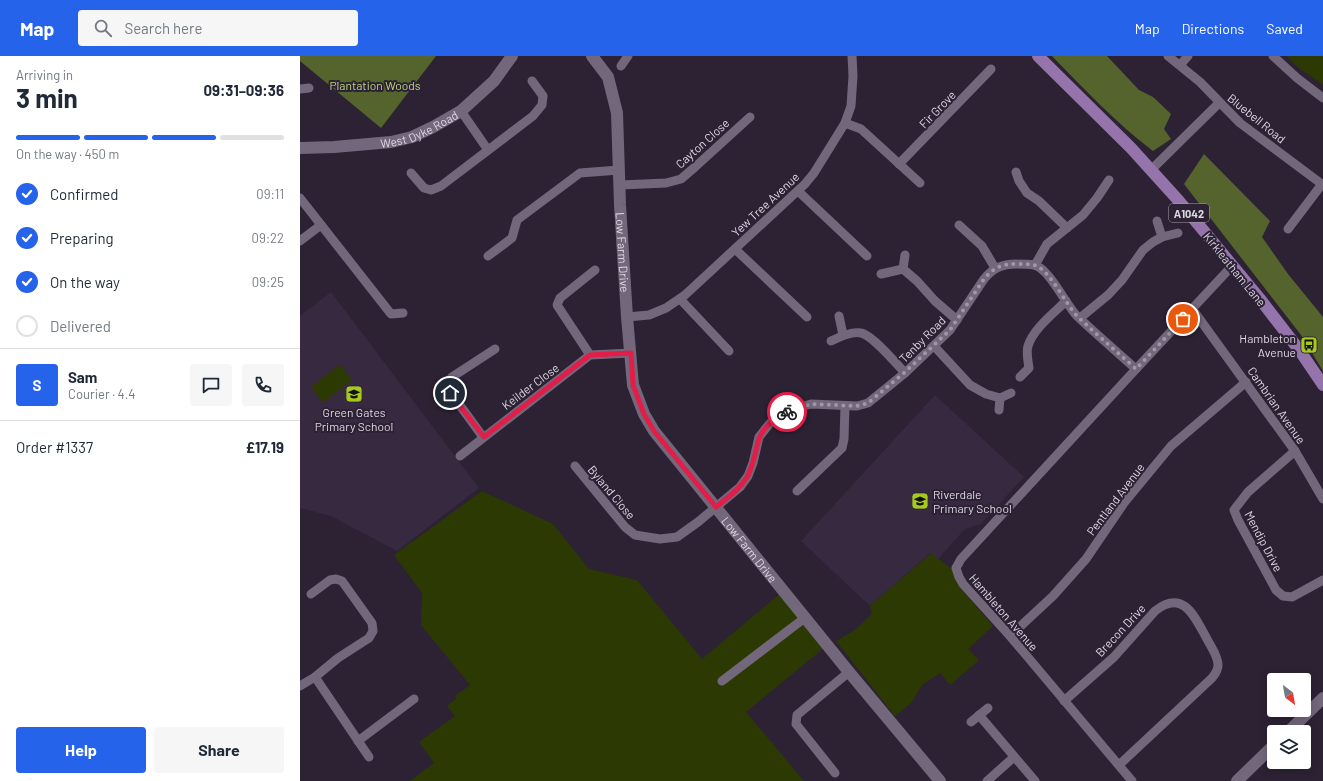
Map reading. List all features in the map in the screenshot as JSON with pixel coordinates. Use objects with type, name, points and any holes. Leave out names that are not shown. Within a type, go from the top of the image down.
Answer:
[{"type":"main road","name":"Kirkleatham Lane","points":[[1038,56],[1131,148],[1179,201],[1260,299],[1300,351],[1323,385]]},
{"type":"street","name":"West Dyke Road","points":[[300,148],[334,147],[391,142],[412,137],[426,131],[461,111],[494,81],[512,56]]},
{"type":"street","name":"Low Farm Drive","points":[[592,56],[608,77],[617,113],[627,318],[633,385],[644,414],[654,431],[849,672],[940,781]]},
{"type":"street","points":[[621,66],[628,56]]},
{"type":"street","name":"Yew Tree Avenue","points":[[627,318],[648,315],[666,308],[680,299],[798,191],[814,173],[845,123],[852,106],[852,56]]},
{"type":"street","name":"Bluebell Road","points":[[1168,56],[1200,82],[1240,123],[1322,185]]},
{"type":"street","points":[[1180,65],[1188,56]]},
{"type":"street","points":[[1273,56],[1297,78],[1323,98]]},
{"type":"street","name":"Fir Grove","points":[[899,164],[991,69]]},
{"type":"street","points":[[411,172],[424,188],[431,190],[441,186],[533,116],[542,105],[543,96],[532,81]]},
{"type":"street","points":[[1151,170],[1219,103]]},
{"type":"street","points":[[461,111],[488,150]]},
{"type":"street","name":"Cayton Close","points":[[620,185],[666,183],[681,179],[750,116]]},
{"type":"street","points":[[845,123],[861,129],[920,183]]},
{"type":"street","points":[[488,256],[512,238],[517,220],[580,173],[619,170]]},
{"type":"street","points":[[1016,172],[1019,182],[1027,193],[1039,201],[1067,228]]},
{"type":"street","points":[[1035,265],[1047,244],[1083,215],[1109,180]]},
{"type":"street","points":[[1288,230],[1322,185]]},
{"type":"street","points":[[798,191],[867,256]]},
{"type":"street","points":[[300,198],[391,314],[403,313]]},
{"type":"street","points":[[1157,221],[1162,237]]},
{"type":"street","points":[[300,241],[321,225]]},
{"type":"street","points":[[959,225],[982,246],[995,268],[1013,264],[1035,265],[1046,274],[1076,315],[1136,369]]},
{"type":"street","points":[[1080,318],[1108,295],[1122,280],[1142,250],[1162,237],[1178,233]]},
{"type":"street","points":[[735,249],[804,314],[807,304]]},
{"type":"street","points":[[852,255],[859,249]]},
{"type":"street","points":[[903,269],[905,255]]},
{"type":"street","name":"Hambleton Avenue","points":[[1132,781],[1010,636],[963,584],[956,568],[961,559],[1232,266]]},
{"type":"street","name":"Tenby Road","points":[[716,507],[740,487],[748,476],[753,463],[759,437],[771,422],[781,414],[811,404],[857,406],[868,403],[905,372],[950,330],[984,279],[990,271],[995,268]]},
{"type":"street","points":[[881,274],[903,269]]},
{"type":"street","points":[[903,269],[917,281],[935,301],[957,320]]},
{"type":"street","points":[[595,270],[560,298],[557,306],[590,355],[631,353]]},
{"type":"street","points":[[680,299],[729,352]]},
{"type":"street","points":[[1020,377],[1029,368],[1027,356],[1028,346],[1032,338],[1042,325],[1066,301]]},
{"type":"street","name":"Cambrian Avenue","points":[[1192,310],[1295,451],[1323,499]]},
{"type":"street","points":[[839,316],[843,336]]},
{"type":"street","points":[[831,341],[843,336],[860,332],[868,336],[905,372]]},
{"type":"street","points":[[934,346],[970,385],[986,394],[1000,398],[1011,393]]},
{"type":"street","points":[[484,437],[450,393],[447,385],[452,377],[495,349]]},
{"type":"street","name":"Keilder Close","points":[[460,456],[590,355]]},
{"type":"street","name":"Pentland Avenue","points":[[1010,636],[1053,596],[1086,559],[1124,503],[1171,446],[1246,382]]},
{"type":"street","points":[[999,410],[1000,398]]},
{"type":"street","points":[[797,491],[842,448],[844,439],[845,406]]},
{"type":"street","name":"Mendip Drive","points":[[1295,451],[1248,492],[1234,510],[1276,590],[1283,596],[1292,597],[1323,580]]},
{"type":"street","name":"Byland Close","points":[[575,466],[625,527],[635,535],[660,539],[677,537],[716,507]]},
{"type":"street","points":[[300,686],[338,658],[369,638],[373,631],[372,623],[342,581],[336,579],[330,580],[311,594]]},
{"type":"street","name":"Brecon Drive","points":[[1064,701],[1114,657],[1160,607],[1174,602],[1186,607],[1193,614],[1218,659],[1218,671],[1119,765]]},
{"type":"street","points":[[722,681],[806,617]]},
{"type":"street","points":[[836,772],[796,724],[797,715],[849,672]]},
{"type":"street","points":[[314,677],[369,757]]},
{"type":"street","points":[[1295,725],[1323,698]]},
{"type":"street","points":[[358,741],[414,699]]},
{"type":"street","points":[[971,722],[988,708]]},
{"type":"street","points":[[979,715],[1035,781]]},
{"type":"street","points":[[1237,781],[1267,752]]},
{"type":"street","points":[[987,781],[1014,757]]},
{"type":"shaded area","name":"Green Gates Primary School","points":[[331,292],[479,488],[397,551],[331,516],[300,508],[300,316]]},
{"type":"shaded area","name":"Riverdale Primary School","points":[[935,395],[1024,477],[981,524],[965,529],[938,559],[930,553],[870,606],[801,541]]},
{"type":"green space","name":"Plantation Woods","points":[[300,56],[436,56],[381,128],[300,61]]},
{"type":"green space","points":[[1052,56],[1107,56],[1139,90],[1153,97],[1171,114],[1164,129],[1171,139],[1153,151],[1113,118]]},
{"type":"green space","points":[[1287,56],[1323,56],[1323,85],[1295,65]]},
{"type":"green space","points":[[1204,154],[1270,221],[1262,237],[1288,274],[1323,317],[1323,371],[1301,335],[1184,184]]},
{"type":"green space","points":[[340,364],[352,380],[323,403],[311,387]]},
{"type":"green space","points":[[482,491],[553,524],[589,569],[637,580],[702,659],[781,593],[824,648],[746,712],[804,781],[410,781],[434,763],[419,742],[455,716],[447,706],[457,698],[455,696],[470,685],[421,625],[422,593],[394,555]]},
{"type":"green space","points":[[931,553],[954,571],[958,585],[993,626],[968,649],[979,660],[950,685],[940,673],[922,685],[911,703],[895,716],[836,641],[855,630],[872,614],[870,606]]},
{"type":"way so far","points":[[787,412],[811,404],[857,406],[868,403],[905,372],[950,330],[990,271],[1000,266],[1013,264],[1035,265],[1053,282],[1076,315],[1136,369],[1183,319]]},
{"type":"place","name":"Hambleton Avenue","points":[[1309,345]]},
{"type":"place","name":"Green Gates Primary School","points":[[354,394]]},
{"type":"place","name":"Riverdale Primary School","points":[[920,501]]},
{"type":"route","points":[[450,393],[484,437],[590,355],[631,353],[633,385],[644,414],[654,431],[716,507],[740,487],[748,476],[753,463],[759,437],[771,422],[781,414],[787,412]]}]
